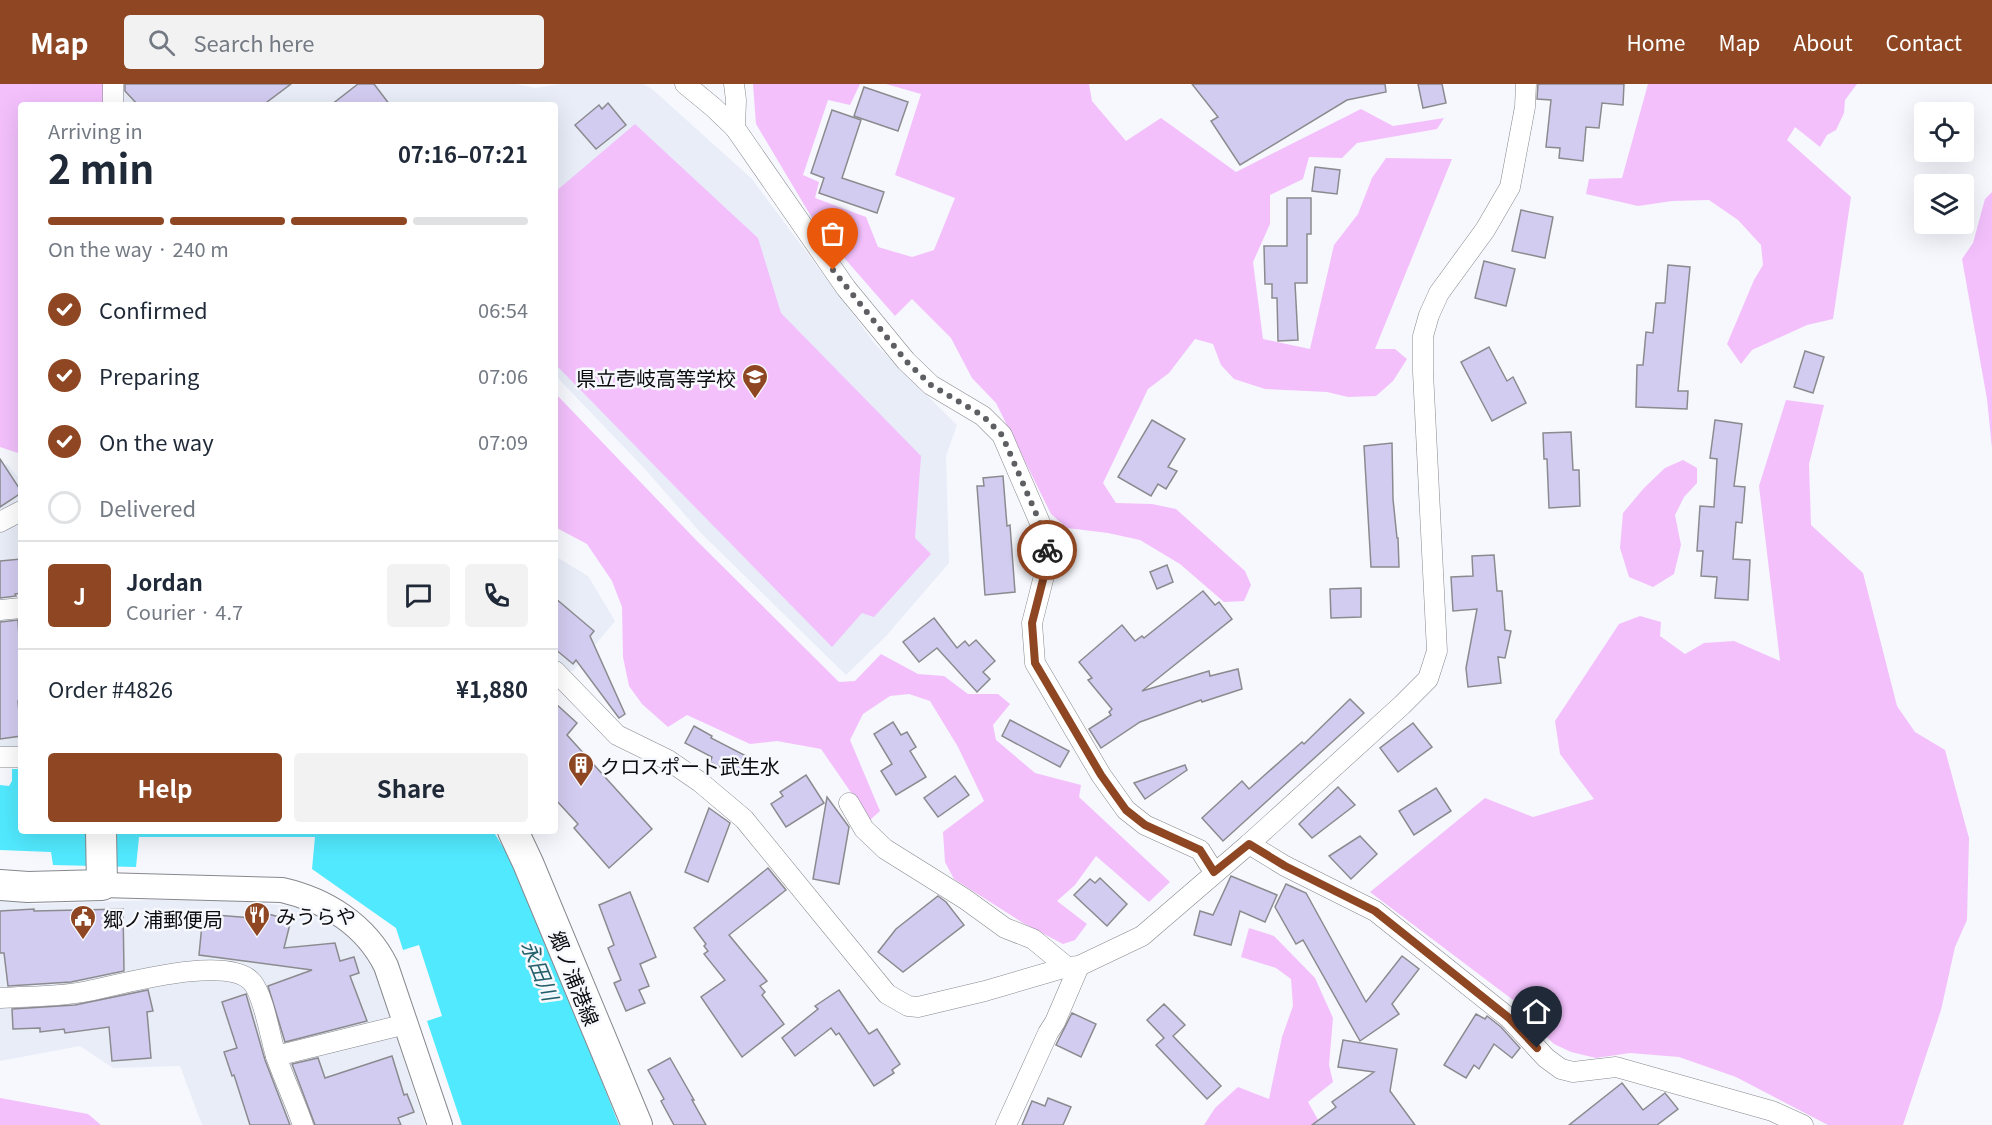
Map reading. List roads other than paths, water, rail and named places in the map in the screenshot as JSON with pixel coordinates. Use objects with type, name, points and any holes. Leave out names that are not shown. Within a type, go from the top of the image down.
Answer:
[{"type":"main road","points":[[0,885],[28,887],[102,877],[101,834]]},
{"type":"main road","name":"郷ノ浦港線","points":[[514,834],[637,1125]]},
{"type":"street","points":[[113,84],[113,102]]},
{"type":"street","points":[[686,84],[735,128],[846,288],[906,361],[931,385],[983,416],[1002,435],[1047,539],[1045,572],[1032,623],[1035,663],[1101,775],[1126,810],[1145,825],[1200,850],[1214,872]]},
{"type":"street","points":[[734,84],[735,128]]},
{"type":"street","points":[[558,674],[617,735],[668,760],[700,782],[744,819],[887,994],[899,1002],[918,1007],[985,991],[1073,966],[1142,936],[1249,844],[1428,679],[1437,651],[1423,372],[1424,336],[1429,315],[1439,293],[1485,230],[1510,187],[1524,117],[1526,84]]},
{"type":"street","points":[[0,522],[18,513]]},
{"type":"street","points":[[0,610],[18,608]]},
{"type":"street","points":[[0,757],[18,757]]},
{"type":"street","points":[[849,803],[864,829],[885,849],[965,899],[1005,928],[1033,939],[1073,966]]},
{"type":"street","points":[[1249,844],[1285,866],[1375,911],[1509,1018],[1546,1058],[1561,1069],[1573,1072],[1616,1066],[1772,1111],[1803,1125]]},
{"type":"street","points":[[102,877],[282,890],[302,894],[337,912],[356,925],[368,937],[386,966],[440,1125]]},
{"type":"street","points":[[1006,1125],[1055,1022],[1073,966]]},
{"type":"street","points":[[0,998],[80,992],[181,972],[211,970],[235,973],[250,980],[257,989],[276,1056],[303,1125]]},
{"type":"street","points":[[276,1056],[406,1024]]},
{"type":"water","name":"永田川","points":[[12,769],[18,769],[18,834],[495,834],[529,896],[619,1125],[462,1125],[427,1021],[442,1016],[419,945],[403,950],[396,928],[312,869],[315,837],[139,837],[136,867],[53,865],[51,852],[0,850],[0,785],[9,786],[12,781]]},
{"type":"place","name":"県立壱岐高等学校","points":[[755,400]]},
{"type":"place","name":"クロスポート武生水","points":[[581,788]]},
{"type":"place","name":"みうらや","points":[[257,938]]},
{"type":"place","name":"郷ノ浦郵便局","points":[[83,941]]}]
